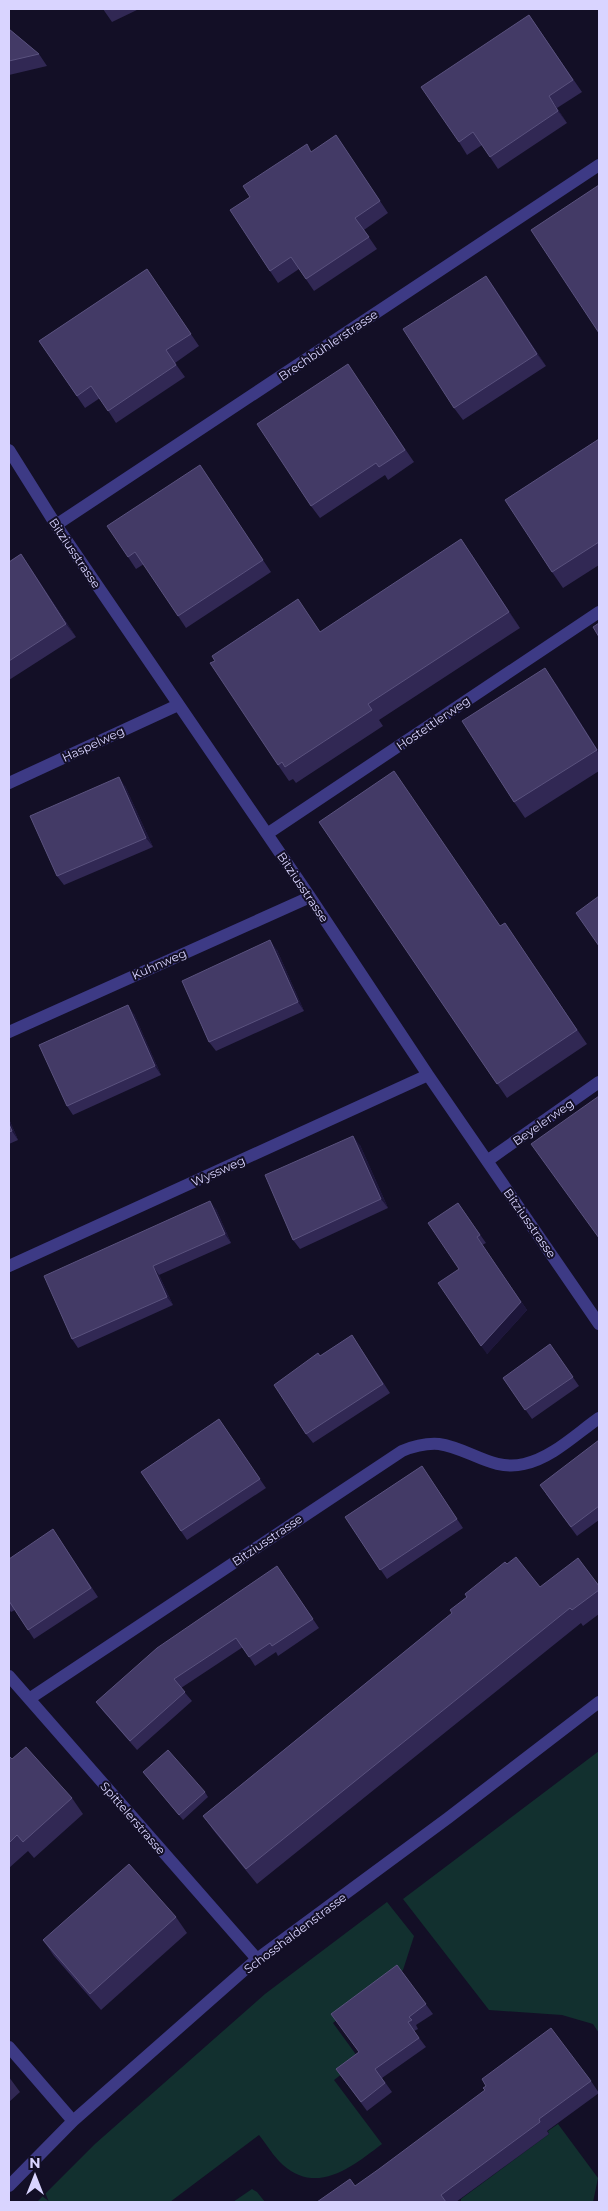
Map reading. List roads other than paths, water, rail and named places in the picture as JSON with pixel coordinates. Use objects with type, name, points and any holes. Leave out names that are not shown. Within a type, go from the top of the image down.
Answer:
[{"type":"street","name":"Brechbühlerstrasse","points":[[56,525],[599,164]]},
{"type":"street","name":"Bitziusstrasse","points":[[9,450],[56,525],[310,897],[428,1076],[599,1324]]},
{"type":"street","name":"Hostettlerweg","points":[[267,834],[599,612]]},
{"type":"street","name":"Haspelweg","points":[[9,783],[178,705]]},
{"type":"street","name":"Kuhnweg","points":[[9,1032],[310,897]]},
{"type":"street","name":"Wyssweg","points":[[9,1266],[428,1076]]},
{"type":"street","name":"Beyelerweg","points":[[487,1161],[599,1082]]},
{"type":"street","name":"Bitziusstrasse","points":[[28,1699],[402,1451],[414,1446],[440,1444],[493,1463],[508,1466],[523,1465],[538,1460],[599,1418]]},
{"type":"street","name":"Spittelerstrasse","points":[[9,1676],[257,1960]]},
{"type":"street","name":"Schosshaldenstrasse","points":[[9,2186],[73,2121],[257,1960],[456,1812],[599,1702]]},
{"type":"street","points":[[9,2047],[73,2121]]}]
